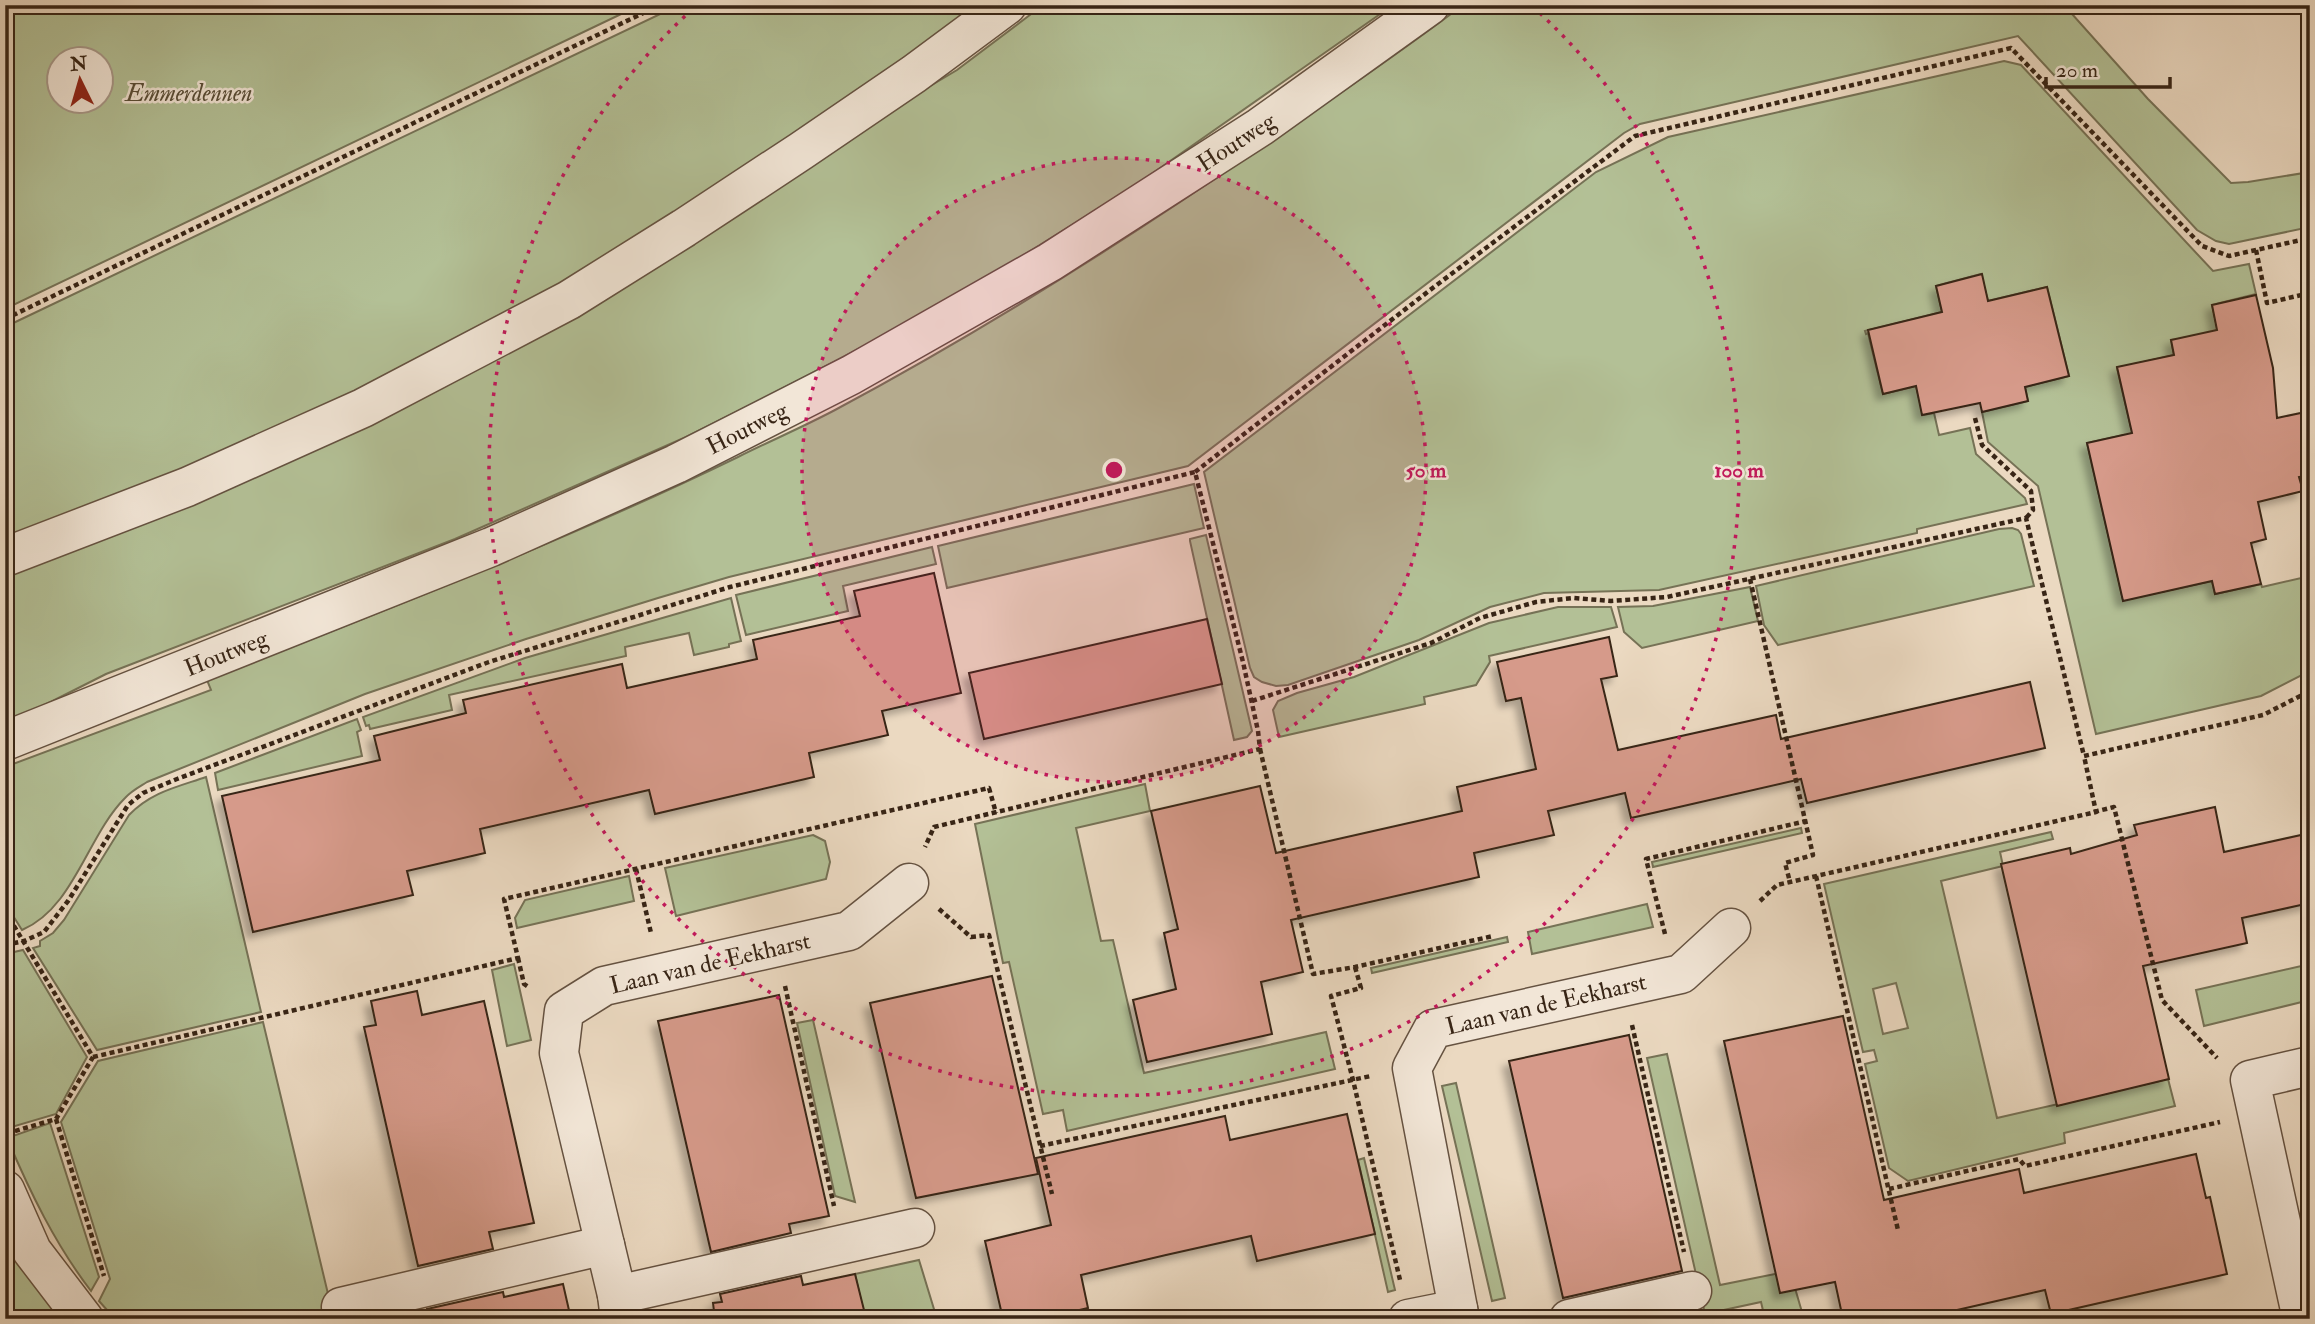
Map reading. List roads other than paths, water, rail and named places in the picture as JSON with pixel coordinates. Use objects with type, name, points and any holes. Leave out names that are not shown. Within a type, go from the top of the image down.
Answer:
[{"type":"street","points":[[5,557],[187,487],[363,408],[569,300],[801,151],[914,74],[1007,5]]},
{"type":"street","name":"Houtweg","points":[[5,741],[491,547],[676,464],[851,375],[1050,262],[1260,127],[1430,5]]},
{"type":"street","name":"Laan van de Eekharst","points":[[618,1307],[559,1053],[564,1011],[604,986],[849,931],[909,883]]},
{"type":"street","name":"Laan van de Eekharst","points":[[1459,1314],[1412,1068],[1433,1030],[1681,974],[1731,928]]},
{"type":"street","points":[[2302,1319],[2254,1097],[2310,1066]]},
{"type":"street","points":[[5,1189],[32,1251],[84,1319]]},
{"type":"street","points":[[618,1307],[915,1228]]},
{"type":"street","points":[[341,1307],[605,1245]]},
{"type":"street","points":[[1569,1319],[1692,1291]]},
{"type":"street","points":[[1408,1319],[1459,1314]]},
{"type":"park label","name":"Emmerdennen","points":[[189,93]]}]
